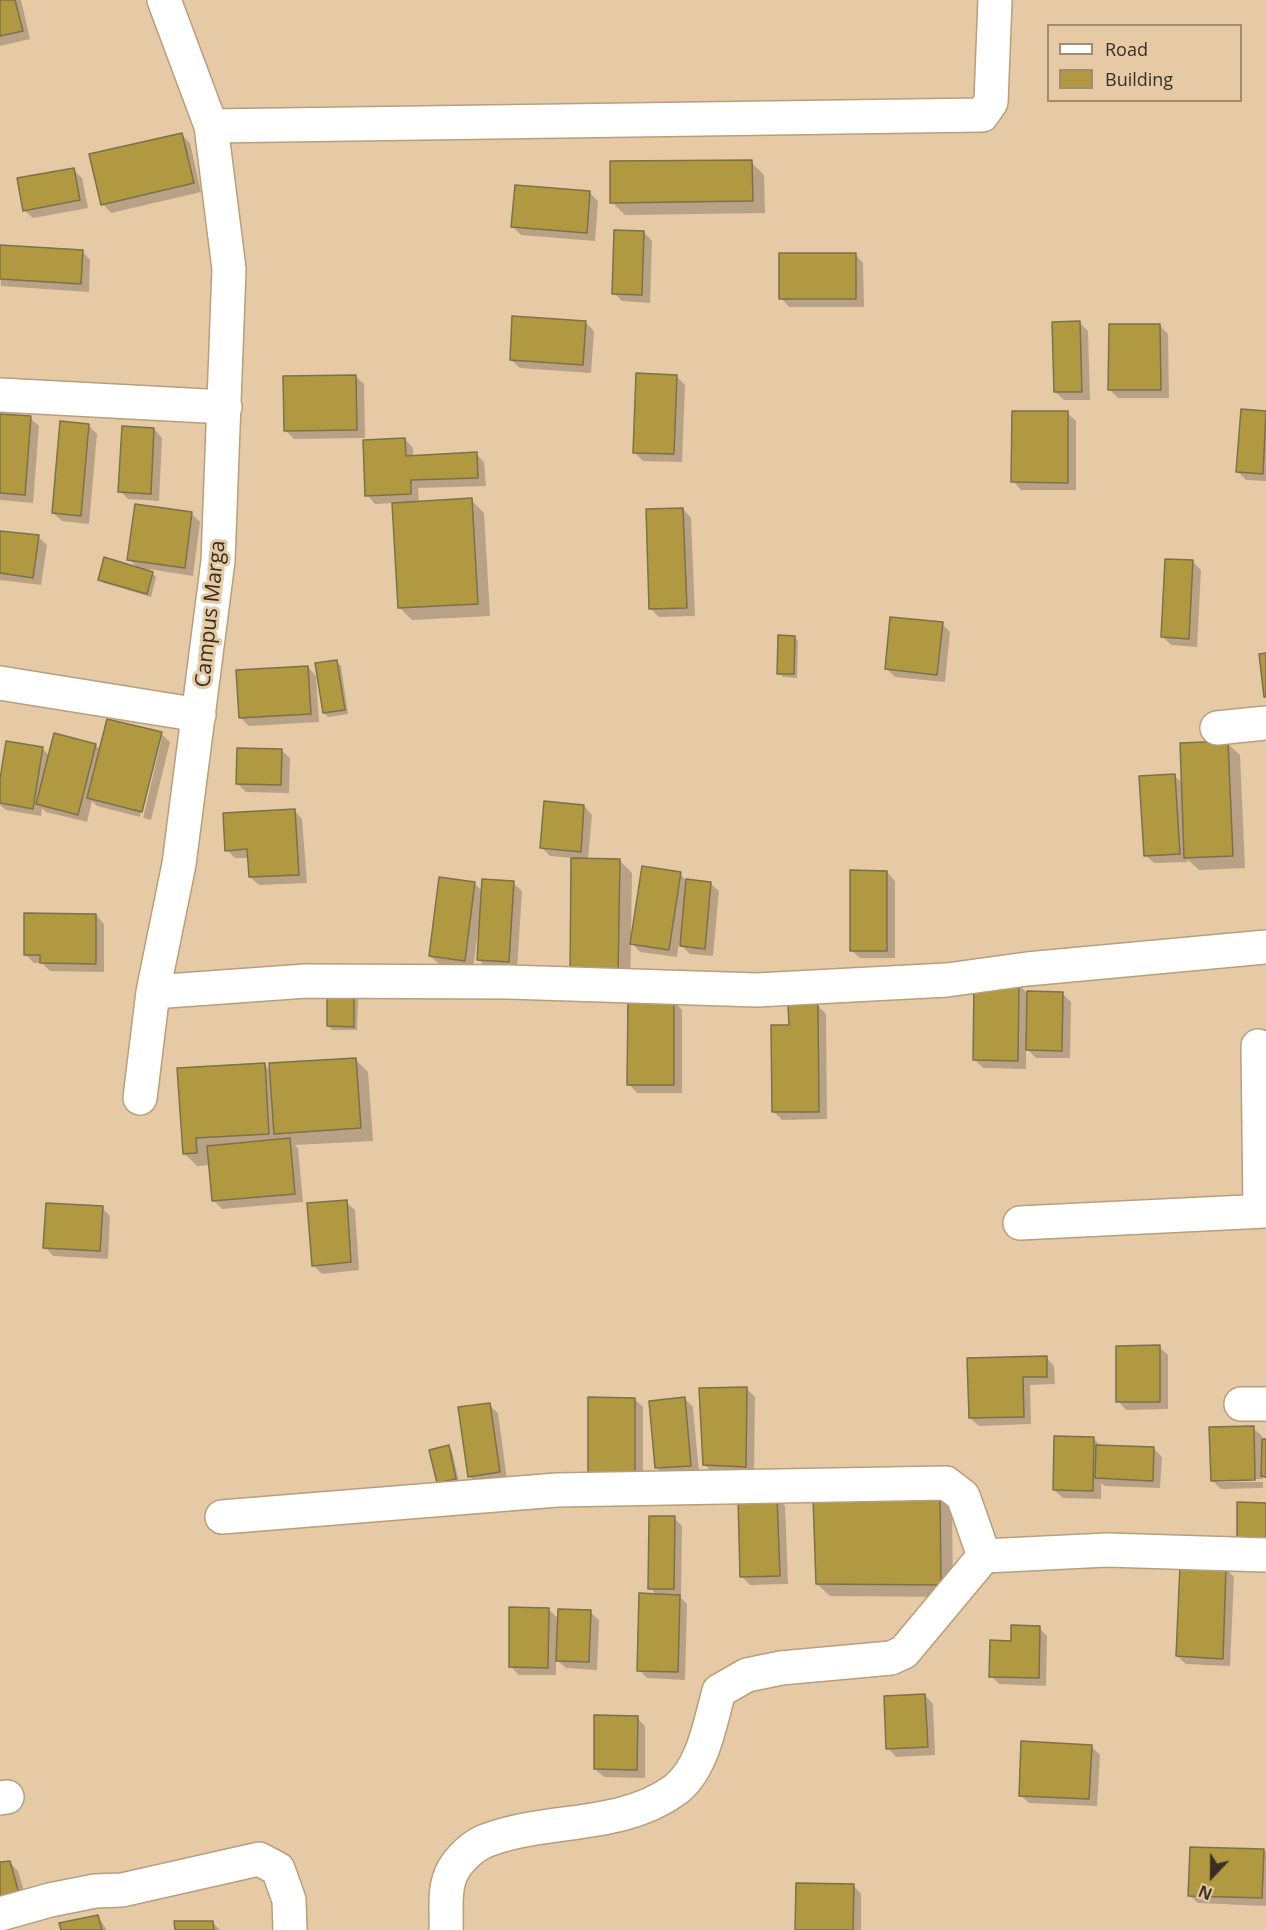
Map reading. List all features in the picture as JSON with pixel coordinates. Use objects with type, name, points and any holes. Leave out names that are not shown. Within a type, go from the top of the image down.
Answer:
[{"type":"street","name":"Campus Marga","points":[[140,1098],[153,992],[179,864],[218,561],[229,269],[211,126],[164,0]]},
{"type":"street","points":[[211,126],[982,115],[991,102],[995,0]]},
{"type":"street","points":[[0,395],[225,407]]},
{"type":"street","points":[[0,683],[199,714]]},
{"type":"street","points":[[1218,728],[1266,723]]},
{"type":"street","points":[[153,992],[306,981],[508,982],[757,990],[946,980],[1027,969],[1266,947]]},
{"type":"street","points":[[1020,1222],[1263,1211],[1258,1046]]},
{"type":"street","points":[[222,1517],[557,1490],[936,1482],[946,1483],[963,1496],[984,1556]]},
{"type":"street","points":[[446,1930],[449,1879],[462,1857],[484,1841],[628,1812],[675,1790],[691,1771],[703,1747],[719,1691],[747,1675],[781,1668],[891,1658],[904,1652],[984,1556],[1107,1550],[1266,1555]]},
{"type":"street","points":[[0,1914],[61,1898],[94,1891],[122,1890],[259,1859],[278,1869],[289,1900],[290,1930]]},
{"type":"building","points":[[0,0],[15,0],[23,31],[0,36]]},
{"type":"building","points":[[182,133],[194,183],[101,205],[89,154]]},
{"type":"building","points":[[752,160],[753,201],[610,203],[610,161]]},
{"type":"building","points":[[74,168],[80,200],[23,211],[17,178]]},
{"type":"building","points":[[515,185],[590,191],[587,233],[511,227]]},
{"type":"building","points":[[614,230],[644,231],[642,295],[612,294]]},
{"type":"building","points":[[0,245],[83,250],[81,284],[0,279]]},
{"type":"building","points":[[779,253],[856,253],[856,299],[779,299]]},
{"type":"building","points":[[512,316],[586,321],[583,365],[510,360]]},
{"type":"building","points":[[1080,321],[1082,392],[1054,392],[1052,322]]},
{"type":"building","points":[[1109,324],[1160,324],[1161,390],[1108,390]]},
{"type":"building","points":[[636,373],[677,375],[674,454],[633,453]]},
{"type":"building","points":[[356,375],[357,430],[284,431],[283,376]]},
{"type":"building","points":[[1241,409],[1266,411],[1263,474],[1236,472]]},
{"type":"building","points":[[1012,411],[1068,411],[1068,483],[1011,482]]},
{"type":"building","points":[[0,414],[31,416],[25,495],[0,493]]},
{"type":"building","points":[[60,421],[89,424],[81,516],[52,513]]},
{"type":"building","points":[[122,426],[154,428],[151,494],[118,492]]},
{"type":"building","points":[[405,438],[406,456],[477,452],[478,478],[411,480],[411,494],[365,496],[363,440]]},
{"type":"building","points":[[472,498],[478,604],[398,608],[392,503]]},
{"type":"building","points":[[135,504],[192,512],[185,568],[127,560]]},
{"type":"building","points":[[683,508],[687,608],[649,609],[646,509]]},
{"type":"building","points":[[0,531],[39,535],[33,578],[0,573]]},
{"type":"building","points":[[104,557],[153,572],[147,594],[98,580]]},
{"type":"building","points":[[1165,559],[1193,560],[1189,639],[1161,637]]},
{"type":"building","points":[[890,617],[943,622],[937,675],[885,669]]},
{"type":"building","points":[[778,635],[795,636],[794,674],[777,674]]},
{"type":"building","points":[[1266,653],[1266,697],[1264,697],[1259,654]]},
{"type":"building","points":[[337,660],[345,710],[323,713],[315,663]]},
{"type":"building","points":[[308,666],[311,714],[239,718],[236,670]]},
{"type":"building","points":[[107,719],[162,732],[142,812],[87,798]]},
{"type":"building","points":[[54,733],[96,744],[78,815],[36,804]]},
{"type":"building","points":[[6,741],[43,747],[33,809],[0,803],[0,779]]},
{"type":"building","points":[[1228,741],[1233,856],[1184,858],[1180,743]]},
{"type":"building","points":[[237,748],[282,749],[281,785],[236,784]]},
{"type":"building","points":[[1175,774],[1180,854],[1144,856],[1139,776]]},
{"type":"building","points":[[544,801],[584,805],[581,852],[540,848]]},
{"type":"building","points":[[295,809],[299,875],[249,877],[247,849],[225,851],[223,813]]},
{"type":"building","points":[[571,858],[620,859],[618,977],[570,977]]},
{"type":"building","points":[[642,866],[681,872],[669,950],[630,944]]},
{"type":"building","points":[[850,870],[887,871],[887,951],[850,951]]},
{"type":"building","points":[[439,877],[475,882],[465,961],[429,956]]},
{"type":"building","points":[[482,879],[514,881],[509,962],[477,960]]},
{"type":"building","points":[[686,879],[711,882],[705,949],[680,946]]},
{"type":"building","points":[[24,913],[96,914],[96,964],[40,963],[40,955],[24,955]]},
{"type":"building","points":[[974,982],[1019,982],[1018,1061],[973,1060]]},
{"type":"building","points":[[1027,991],[1063,992],[1062,1051],[1026,1050]]},
{"type":"building","points":[[327,993],[354,993],[354,1027],[327,1026]]},
{"type":"building","points":[[628,999],[674,1000],[674,1085],[627,1085]]},
{"type":"building","points":[[818,1004],[819,1112],[772,1112],[771,1025],[789,1025],[788,1005]]},
{"type":"building","points":[[356,1058],[361,1128],[274,1134],[269,1063]]},
{"type":"building","points":[[265,1063],[269,1134],[196,1138],[197,1153],[183,1154],[177,1068]]},
{"type":"building","points":[[290,1138],[295,1194],[212,1201],[207,1146]]},
{"type":"building","points":[[347,1200],[351,1262],[312,1266],[307,1203]]},
{"type":"building","points":[[46,1203],[103,1206],[100,1251],[43,1248]]},
{"type":"building","points":[[1160,1345],[1160,1402],[1116,1402],[1116,1346]]},
{"type":"building","points":[[1047,1356],[1047,1377],[1023,1377],[1024,1417],[969,1418],[967,1358]]},
{"type":"building","points":[[747,1387],[746,1467],[703,1465],[699,1388]]},
{"type":"building","points":[[588,1397],[635,1398],[635,1475],[588,1474]]},
{"type":"building","points":[[685,1397],[691,1466],[655,1468],[649,1401]]},
{"type":"building","points":[[490,1403],[500,1472],[468,1477],[458,1407]]},
{"type":"building","points":[[1254,1426],[1255,1480],[1211,1481],[1209,1427]]},
{"type":"building","points":[[1054,1436],[1094,1437],[1093,1491],[1053,1490]]},
{"type":"building","points":[[1262,1439],[1266,1439],[1266,1477],[1261,1476]]},
{"type":"building","points":[[449,1445],[456,1479],[437,1483],[429,1450]]},
{"type":"building","points":[[1096,1445],[1154,1447],[1153,1481],[1095,1478]]},
{"type":"building","points":[[777,1496],[780,1576],[740,1577],[738,1497]]},
{"type":"building","points":[[813,1497],[940,1497],[941,1585],[816,1584]]},
{"type":"building","points":[[1237,1502],[1266,1503],[1266,1548],[1237,1548]]},
{"type":"building","points":[[649,1516],[675,1516],[674,1589],[648,1589]]},
{"type":"building","points":[[1180,1565],[1226,1568],[1223,1659],[1176,1656]]},
{"type":"building","points":[[639,1593],[680,1595],[678,1672],[637,1671]]},
{"type":"building","points":[[509,1607],[549,1608],[548,1668],[509,1667]]},
{"type":"building","points":[[558,1609],[591,1610],[589,1662],[556,1661]]},
{"type":"building","points":[[1011,1625],[1040,1626],[1039,1678],[989,1677],[990,1640],[1011,1641]]},
{"type":"building","points":[[925,1694],[928,1747],[886,1749],[884,1696]]},
{"type":"building","points":[[594,1715],[638,1716],[637,1770],[594,1769]]},
{"type":"building","points":[[1021,1741],[1092,1745],[1089,1799],[1019,1796]]},
{"type":"building","points":[[1190,1847],[1264,1849],[1262,1898],[1188,1896]]},
{"type":"building","points":[[10,1861],[22,1904],[0,1908],[0,1862]]},
{"type":"building","points":[[796,1883],[854,1884],[853,1930],[795,1930]]},
{"type":"building","points":[[98,1915],[102,1930],[61,1930],[59,1923]]},
{"type":"building","points":[[174,1921],[213,1921],[214,1930],[175,1930]]}]
